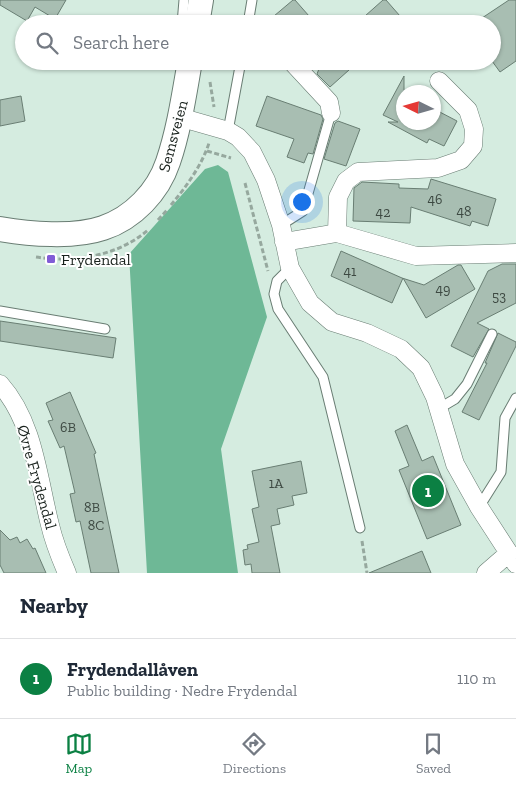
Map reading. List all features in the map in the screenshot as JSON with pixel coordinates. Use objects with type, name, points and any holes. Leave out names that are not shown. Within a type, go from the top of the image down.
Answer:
[{"type":"main road","points":[[198,15],[201,0]]},
{"type":"main road","name":"Semsveien","points":[[0,229],[35,233],[77,233],[103,228],[120,220],[136,209],[149,196],[160,180],[168,163],[188,70]]},
{"type":"street","points":[[299,70],[329,102],[331,113]]},
{"type":"street","points":[[337,233],[338,197],[346,181],[358,172],[438,168],[462,160],[473,146],[474,129],[468,110],[439,81]]},
{"type":"street","points":[[179,117],[228,131],[238,137],[252,152],[266,180],[283,234],[290,268],[310,303],[332,322],[367,333],[401,349],[421,368],[435,397],[455,464],[479,507],[513,558],[486,573]]},
{"type":"street","points":[[283,234],[337,233],[416,256],[516,253]]},
{"type":"street","name":"Øvre Frydendal","points":[[0,384],[14,404],[24,426],[34,455],[50,526],[67,573]]},
{"type":"lane","points":[[183,15],[184,0]]},
{"type":"lane","points":[[250,15],[252,0]]},
{"type":"lane","points":[[228,131],[239,70]]},
{"type":"lane","points":[[283,234],[303,210],[331,113]]},
{"type":"lane","points":[[290,268],[277,281],[274,294],[278,310],[323,377],[360,528]]},
{"type":"lane","points":[[0,311],[105,329]]},
{"type":"lane","points":[[438,409],[455,399],[467,384],[492,334]]},
{"type":"lane","points":[[479,507],[501,472],[505,418],[516,398]]},
{"type":"path","points":[[207,151],[231,157],[235,164]]},
{"type":"path","points":[[244,176],[274,294]]},
{"type":"path","points":[[360,528],[367,573]]},
{"type":"green space","points":[[218,165],[228,172],[267,317],[221,449],[238,573],[147,573],[129,254],[205,169]]},
{"type":"building","points":[[0,0],[66,0],[57,15],[48,15],[35,7],[30,15],[17,15],[0,5]]},
{"type":"building","points":[[295,0],[308,15],[275,15]]},
{"type":"building","points":[[383,0],[386,0],[399,15],[366,15]]},
{"type":"building","points":[[509,0],[516,0],[516,61],[500,72],[501,15],[486,15]]},
{"type":"building","points":[[319,70],[349,70],[330,87],[317,74]]},
{"type":"building","points":[[404,76],[404,85],[399,85]]},
{"type":"building","points":[[396,91],[396,121],[383,115]]},
{"type":"building","points":[[21,96],[25,121],[0,126],[0,100]]},
{"type":"building","points":[[267,96],[321,115],[323,119],[313,154],[308,153],[304,163],[287,157],[294,139],[256,126]]},
{"type":"building","points":[[441,113],[457,121],[444,146],[429,139],[427,143],[403,130],[441,130]]},
{"type":"building","points":[[338,121],[360,129],[346,166],[324,159],[335,123]]},
{"type":"building","points":[[388,122],[396,122],[396,126]]},
{"type":"building","points":[[431,179],[496,199],[488,226],[472,221],[470,226],[411,207],[410,223],[353,221],[354,188],[362,182],[399,184],[399,188],[428,189]]},
{"type":"building","points":[[341,251],[403,278],[392,303],[331,276]]},
{"type":"building","points":[[502,264],[516,264],[516,303],[477,323],[489,329],[473,357],[451,346],[488,271]]},
{"type":"building","points":[[461,265],[475,289],[426,318],[403,278],[424,285]]},
{"type":"building","points":[[0,321],[116,338],[113,358],[0,341]]},
{"type":"building","points":[[498,333],[516,342],[516,346],[479,420],[462,412],[487,363],[485,363]]},
{"type":"building","points":[[70,392],[96,453],[94,454],[119,573],[91,573],[80,521],[76,522],[70,494],[75,493],[64,446],[60,448],[48,421],[53,420],[46,403]]},
{"type":"building","points":[[407,425],[422,461],[433,456],[461,525],[427,539],[399,470],[409,466],[395,431]]},
{"type":"building","points":[[301,461],[307,493],[292,496],[294,505],[277,509],[280,524],[271,526],[280,573],[252,573],[251,564],[245,565],[243,550],[248,549],[247,545],[259,542],[252,509],[259,507],[252,471]]},
{"type":"building","points":[[0,530],[10,540],[17,537],[20,543],[27,539],[33,549],[35,548],[46,573],[4,573],[0,565]]},
{"type":"building","points":[[422,551],[431,573],[369,573]]},
{"type":"place","name":"Frydendal","points":[[51,259]]},
{"type":"place","name":"Frydendallåven","points":[[428,491]]}]
